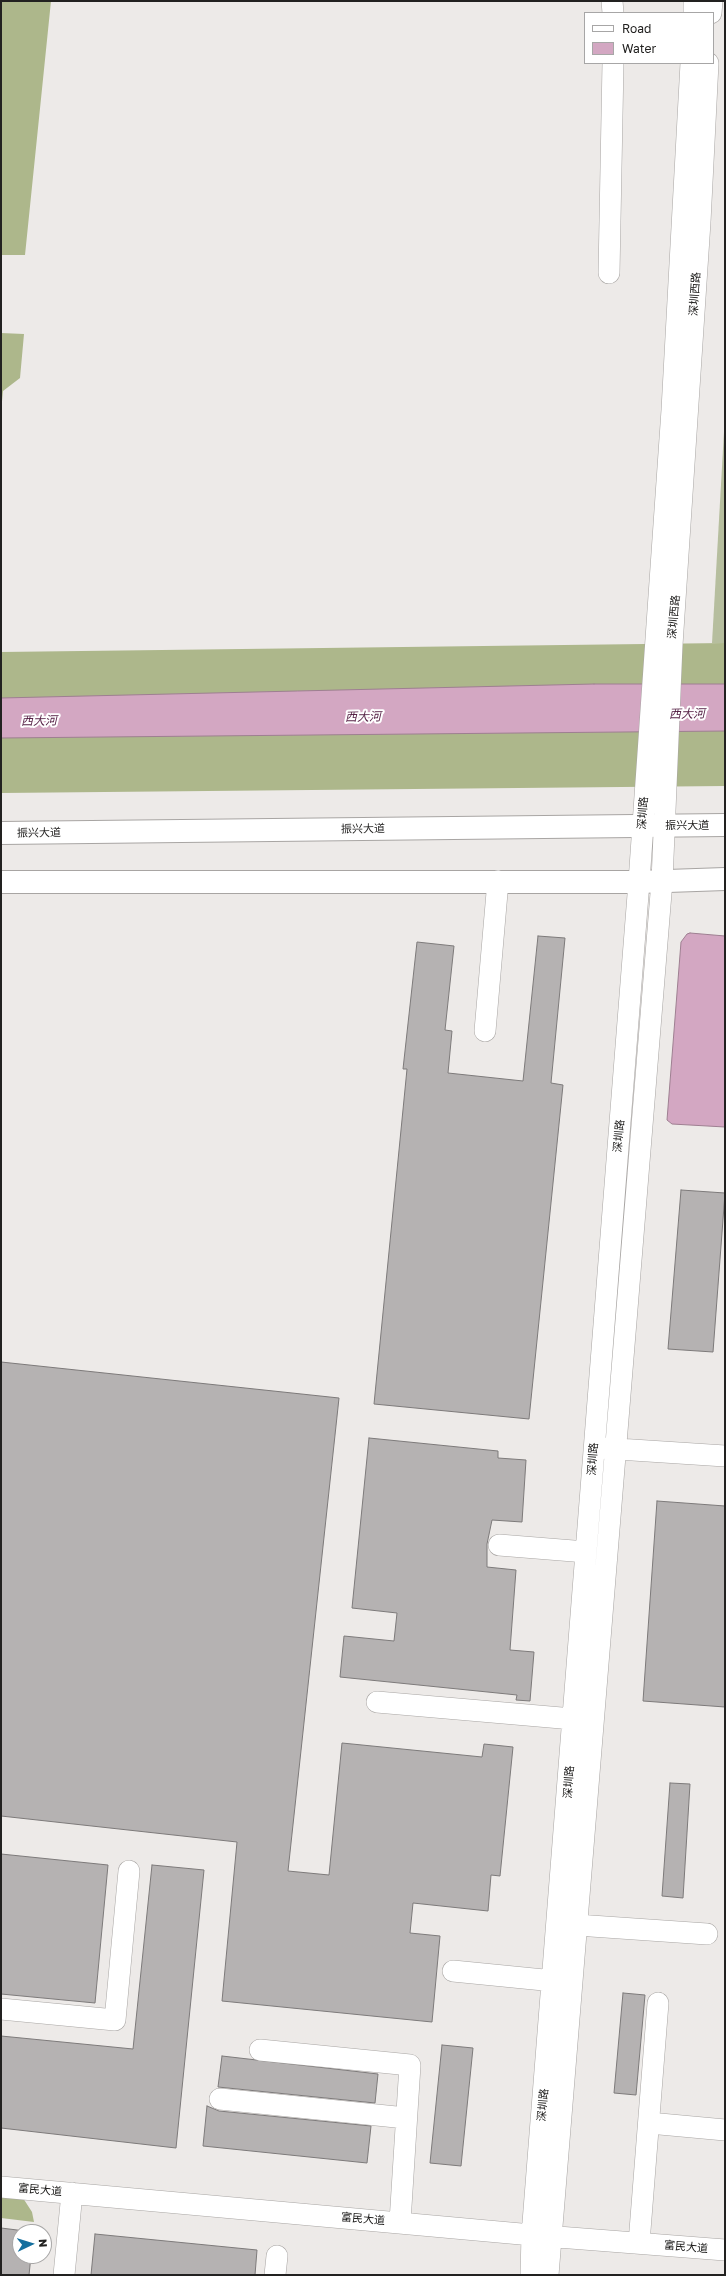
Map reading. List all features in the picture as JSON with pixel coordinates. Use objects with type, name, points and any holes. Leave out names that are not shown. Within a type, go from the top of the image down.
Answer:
[{"type":"main road","name":"振兴大道","points":[[1,833],[725,825]]},
{"type":"main road","points":[[1,882],[639,882],[725,879]]},
{"type":"street","points":[[612,1],[613,12]]},
{"type":"street","points":[[694,1],[694,12]]},
{"type":"street","points":[[711,12],[712,1]]},
{"type":"street","points":[[609,273],[613,64]]},
{"type":"street","name":"深圳西路","points":[[663,649],[672,410],[691,64]]},
{"type":"street","name":"深圳西路","points":[[663,649],[708,64]]},
{"type":"street","name":"深圳路","points":[[531,2275],[542,2236],[567,1924],[616,1449],[662,881],[667,775],[663,649]]},
{"type":"street","name":"深圳路","points":[[548,2275],[542,2236],[554,1981],[567,1924],[573,1720],[639,882],[646,775],[663,649]]},
{"type":"street","points":[[485,1031],[498,881]]},
{"type":"street","points":[[594,1447],[725,1456]]},
{"type":"street","points":[[499,1545],[586,1552]]},
{"type":"street","points":[[377,1702],[573,1720]]},
{"type":"street","points":[[1,2009],[115,2020],[129,1871]]},
{"type":"street","points":[[567,1924],[707,1934]]},
{"type":"street","points":[[452,1971],[554,1981]]},
{"type":"street","points":[[639,2243],[658,2003]]},
{"type":"street","points":[[260,2050],[410,2065],[400,2222]]},
{"type":"street","points":[[220,2099],[406,2118]]},
{"type":"street","points":[[649,2123],[725,2130]]},
{"type":"street","name":"富民大道","points":[[1,2186],[542,2236],[725,2250]]},
{"type":"street","points":[[64,2275],[72,2193]]},
{"type":"green space","points":[[1,1],[51,1],[25,255],[1,255]]},
{"type":"green space","points":[[1,333],[24,334],[20,378],[3,391],[1,412]]},
{"type":"green space","points":[[725,414],[725,643],[712,643]]},
{"type":"green space","points":[[725,643],[725,786],[1,793],[1,652]]},
{"type":"green space","points":[[1,2196],[23,2198],[32,2212],[34,2222],[1,2218]]},
{"type":"water","name":"西大河","points":[[594,684],[725,684],[725,731],[1,738],[1,698]]},
{"type":"water","points":[[687,934],[725,936],[725,1127],[672,1124],[667,1120],[681,942]]},
{"type":"building","points":[[538,936],[565,938],[551,1083],[563,1085],[529,1419],[374,1404],[407,1069],[403,1069],[417,942],[454,946],[445,1030],[452,1031],[448,1073],[523,1081]]},
{"type":"building","points":[[681,1190],[725,1193],[713,1352],[668,1349]]},
{"type":"building","points":[[1,1362],[339,1398],[288,1871],[329,1875],[342,1743],[482,1757],[484,1744],[513,1747],[500,1876],[491,1875],[488,1911],[413,1903],[410,1933],[440,1936],[432,2022],[222,2001],[237,1842],[1,1816]]},
{"type":"building","points":[[369,1438],[498,1451],[498,1458],[526,1460],[522,1522],[492,1520],[487,1544],[487,1567],[516,1570],[510,1650],[534,1652],[530,1701],[516,1700],[517,1695],[340,1677],[344,1636],[394,1641],[397,1613],[352,1608]]},
{"type":"building","points":[[657,1501],[725,1506],[725,1707],[643,1701]]},
{"type":"building","points":[[670,1783],[690,1784],[683,1898],[662,1896]]},
{"type":"building","points":[[1,1854],[108,1865],[95,2003],[1,1994]]},
{"type":"building","points":[[152,1865],[204,1870],[176,2148],[1,2128],[1,2036],[133,2049]]},
{"type":"building","points":[[623,1993],[645,1995],[636,2095],[614,2093]]},
{"type":"building","points":[[442,2045],[473,2048],[461,2166],[430,2163]]},
{"type":"building","points":[[222,2056],[378,2074],[375,2103],[218,2087]]},
{"type":"building","points":[[207,2106],[219,2111],[371,2126],[367,2163],[203,2146]]},
{"type":"building","points":[[1,2228],[12,2229],[12,2264],[30,2264],[29,2275],[1,2275]]},
{"type":"building","points":[[95,2234],[257,2250],[255,2275],[91,2275]]}]
